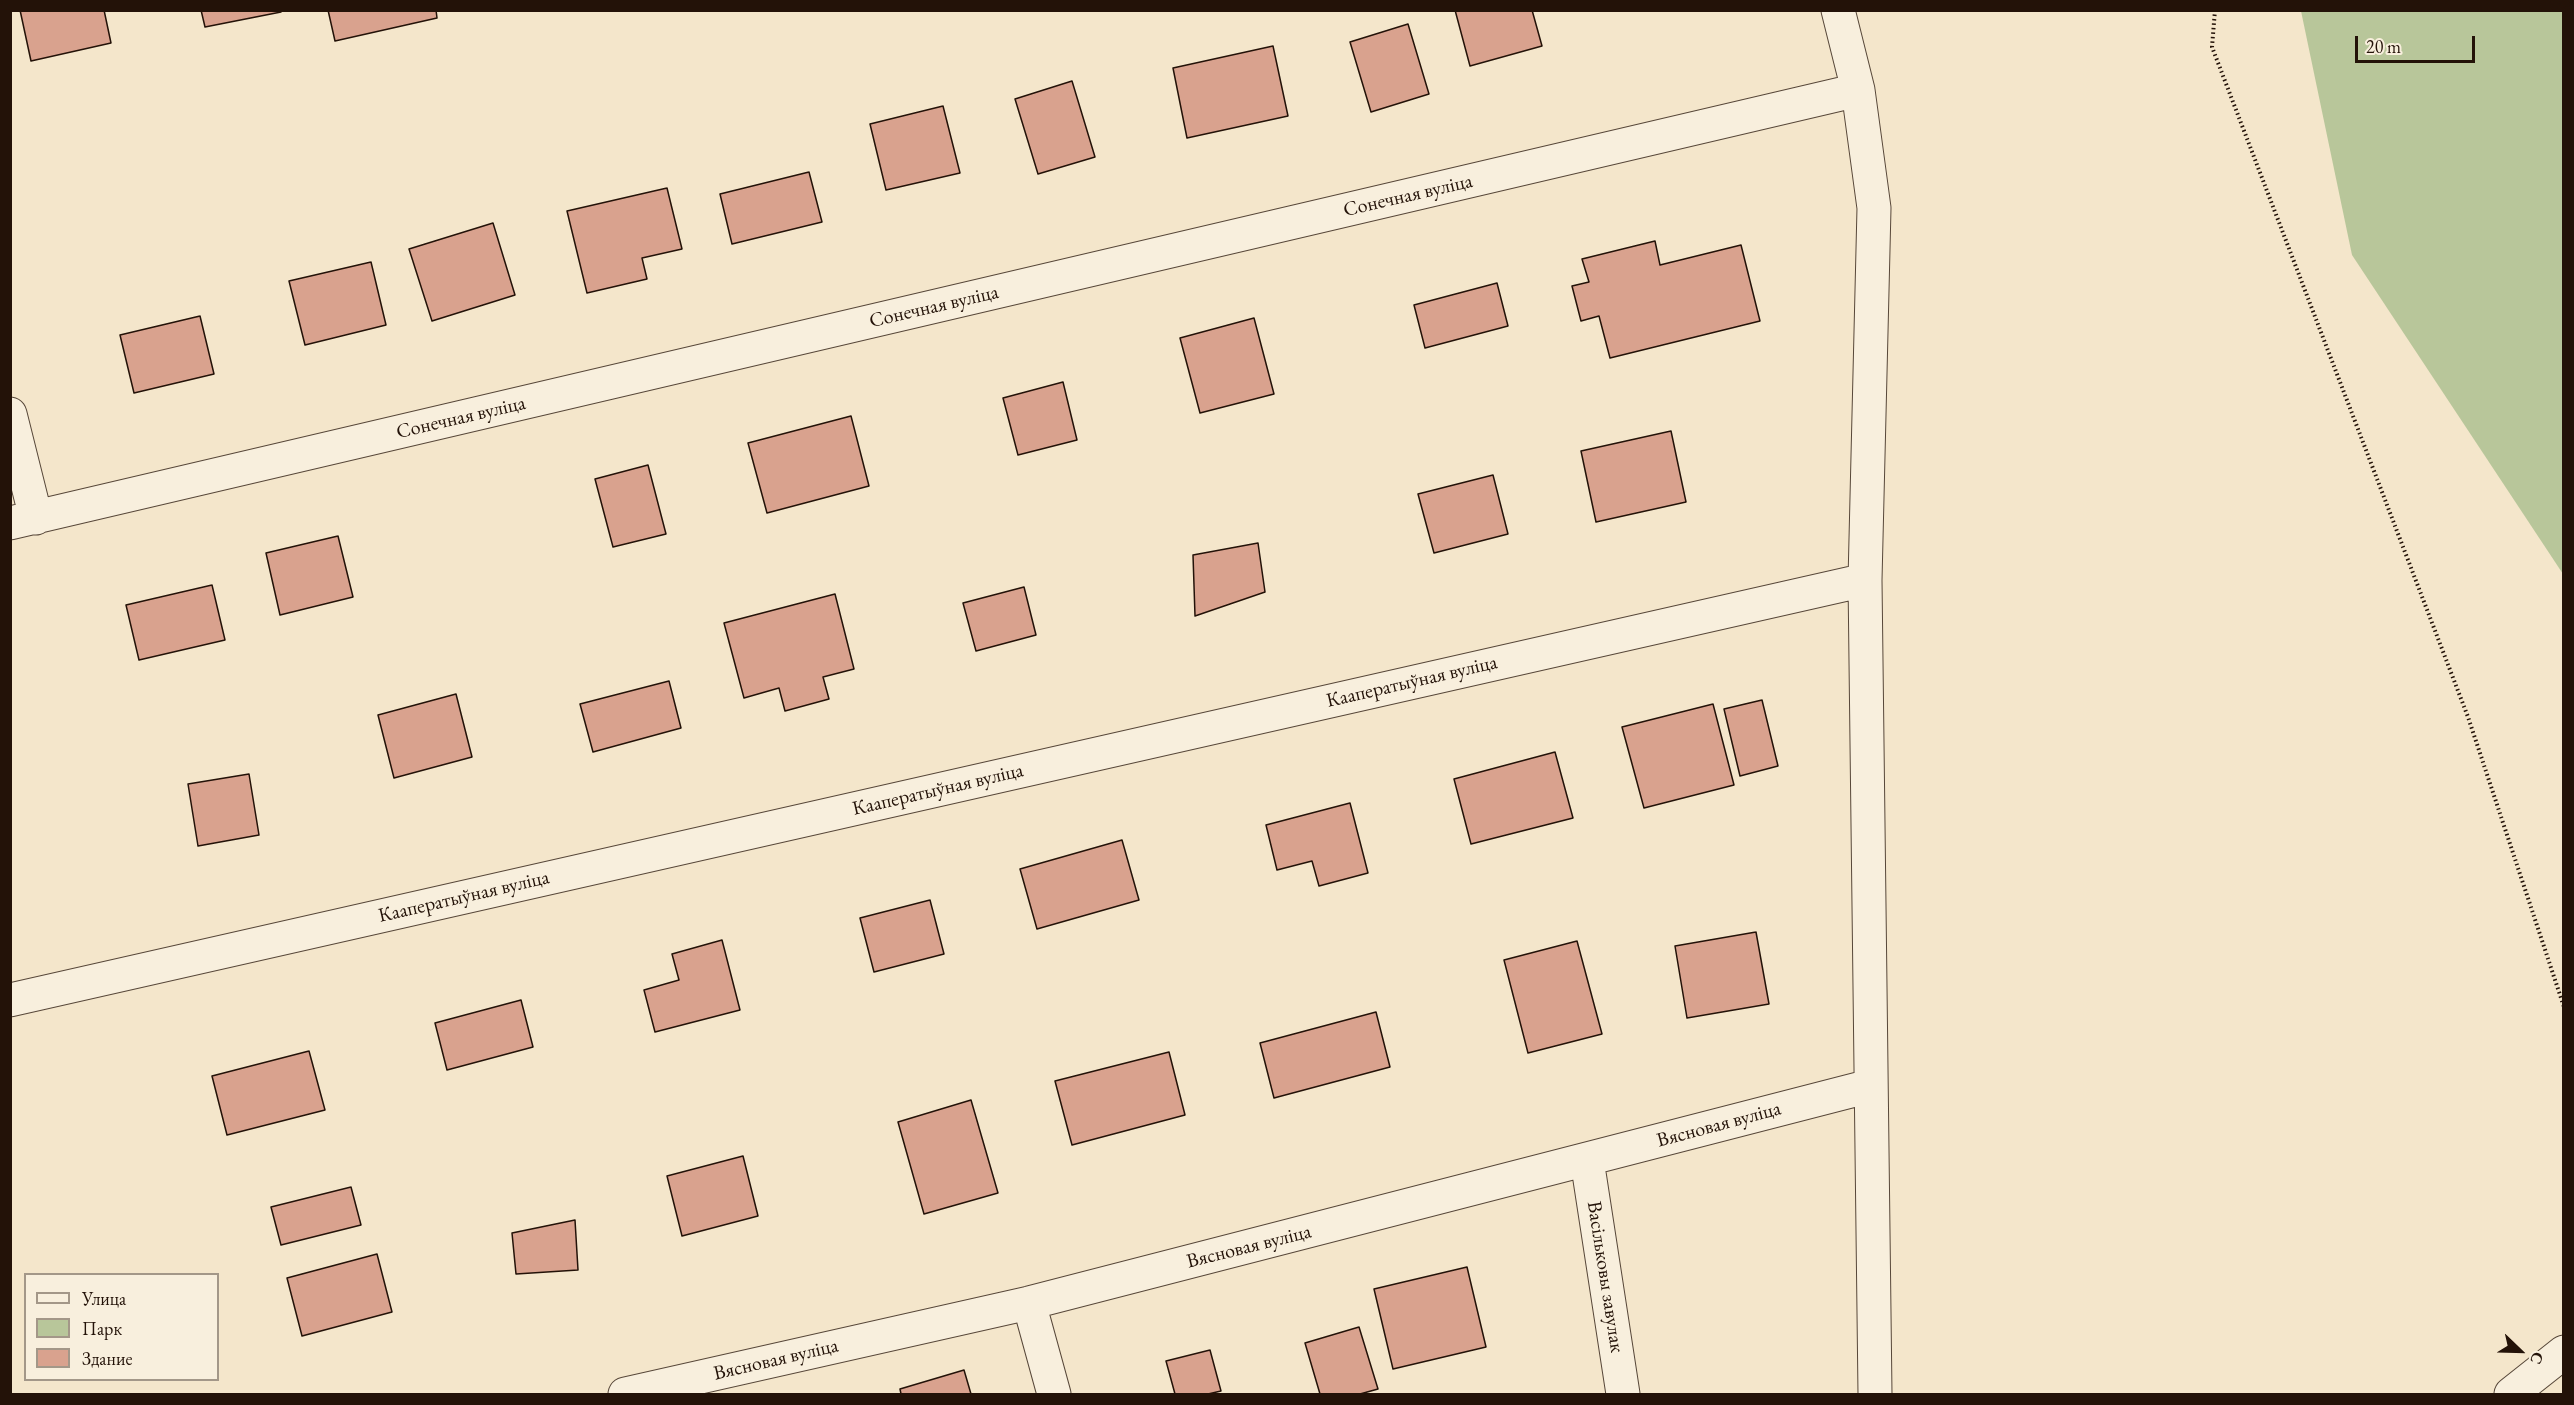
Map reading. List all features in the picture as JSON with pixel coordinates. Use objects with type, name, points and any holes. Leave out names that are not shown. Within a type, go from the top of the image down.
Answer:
[{"type":"street","points":[[1838,10],[1858,90],[1874,208],[1865,580],[1875,1395]]},
{"type":"street","name":"Сонечная вуліца","points":[[23,520],[1858,90]]},
{"type":"street","points":[[10,414],[23,520]]},
{"type":"street","name":"Кааператыўная вуліца","points":[[10,1000],[1865,580]]},
{"type":"street","name":"Вясновая вуліца","points":[[625,1395],[1029,1303],[1870,1086]]},
{"type":"street","name":"Васільковы завулак","points":[[1587,1160],[1623,1395]]},
{"type":"street","points":[[1029,1303],[1054,1395]]},
{"type":"street","points":[[2511,1395],[2564,1352]]},
{"type":"path","points":[[2215,10],[2212,47],[2468,717],[2564,1007]]},
{"type":"green space","points":[[2301,11],[2563,11],[2563,574],[2352,255]]},
{"type":"building","points":[[20,10],[104,10],[111,43],[31,61]]},
{"type":"building","points":[[201,10],[281,10],[281,12],[205,27]]},
{"type":"building","points":[[328,10],[436,10],[437,18],[335,41]]},
{"type":"building","points":[[1455,10],[1532,10],[1542,46],[1470,66]]},
{"type":"building","points":[[1408,24],[1429,94],[1371,112],[1350,42]]},
{"type":"building","points":[[1273,46],[1288,116],[1187,138],[1173,68]]},
{"type":"building","points":[[1072,81],[1095,157],[1038,174],[1015,99]]},
{"type":"building","points":[[943,106],[960,173],[886,190],[870,124]]},
{"type":"building","points":[[809,172],[822,222],[732,244],[720,194]]},
{"type":"building","points":[[667,188],[682,249],[642,258],[647,279],[587,293],[567,211]]},
{"type":"building","points":[[493,223],[515,295],[432,321],[409,249]]},
{"type":"building","points":[[1655,241],[1660,265],[1741,245],[1760,321],[1610,358],[1599,316],[1581,321],[1572,286],[1589,282],[1582,259]]},
{"type":"building","points":[[371,262],[386,325],[305,345],[289,281]]},
{"type":"building","points":[[1497,283],[1508,326],[1425,348],[1414,305]]},
{"type":"building","points":[[200,316],[214,374],[134,393],[120,335]]},
{"type":"building","points":[[1254,318],[1274,394],[1200,413],[1180,338]]},
{"type":"building","points":[[1063,382],[1077,440],[1018,455],[1003,398]]},
{"type":"building","points":[[851,416],[869,486],[767,513],[748,443]]},
{"type":"building","points":[[1671,431],[1686,502],[1596,522],[1581,451]]},
{"type":"building","points":[[648,465],[666,534],[613,547],[595,479]]},
{"type":"building","points":[[1493,475],[1508,534],[1434,553],[1418,494]]},
{"type":"building","points":[[338,536],[353,597],[280,615],[266,553]]},
{"type":"building","points":[[1258,543],[1265,592],[1195,616],[1193,555]]},
{"type":"building","points":[[212,585],[225,640],[139,660],[126,605]]},
{"type":"building","points":[[1024,587],[1036,635],[976,651],[963,603]]},
{"type":"building","points":[[835,594],[854,669],[823,677],[829,699],[785,711],[779,688],[744,698],[724,623]]},
{"type":"building","points":[[669,681],[681,728],[593,752],[580,704]]},
{"type":"building","points":[[456,694],[472,757],[394,778],[378,715]]},
{"type":"building","points":[[1762,700],[1778,766],[1740,776],[1724,709]]},
{"type":"building","points":[[1713,704],[1734,785],[1644,808],[1622,727]]},
{"type":"building","points":[[1555,752],[1573,818],[1471,844],[1454,779]]},
{"type":"building","points":[[249,774],[259,835],[198,846],[188,784]]},
{"type":"building","points":[[1350,803],[1368,873],[1319,886],[1312,861],[1277,870],[1266,825]]},
{"type":"building","points":[[1122,840],[1139,900],[1037,929],[1020,869]]},
{"type":"building","points":[[930,900],[944,954],[874,972],[860,918]]},
{"type":"building","points":[[1756,932],[1769,1004],[1687,1018],[1675,946]]},
{"type":"building","points":[[722,940],[740,1010],[655,1032],[644,990],[679,980],[672,954]]},
{"type":"building","points":[[1577,941],[1602,1034],[1528,1053],[1504,960]]},
{"type":"building","points":[[521,1000],[533,1047],[447,1070],[435,1023]]},
{"type":"building","points":[[1376,1012],[1390,1067],[1274,1098],[1260,1043]]},
{"type":"building","points":[[309,1051],[325,1110],[227,1135],[212,1076]]},
{"type":"building","points":[[1169,1052],[1185,1115],[1072,1145],[1055,1081]]},
{"type":"building","points":[[971,1100],[998,1193],[924,1214],[898,1122]]},
{"type":"building","points":[[743,1156],[758,1216],[682,1236],[667,1176]]},
{"type":"building","points":[[351,1187],[361,1225],[281,1245],[271,1207]]},
{"type":"building","points":[[575,1220],[578,1270],[516,1274],[512,1233]]},
{"type":"building","points":[[377,1254],[392,1312],[302,1336],[287,1278]]},
{"type":"building","points":[[1467,1267],[1486,1347],[1393,1369],[1374,1289]]},
{"type":"building","points":[[1359,1327],[1378,1389],[1360,1394],[1320,1394],[1305,1343]]},
{"type":"building","points":[[1210,1350],[1221,1391],[1208,1394],[1175,1394],[1166,1361]]},
{"type":"building","points":[[964,1370],[971,1394],[901,1394],[900,1389]]}]
